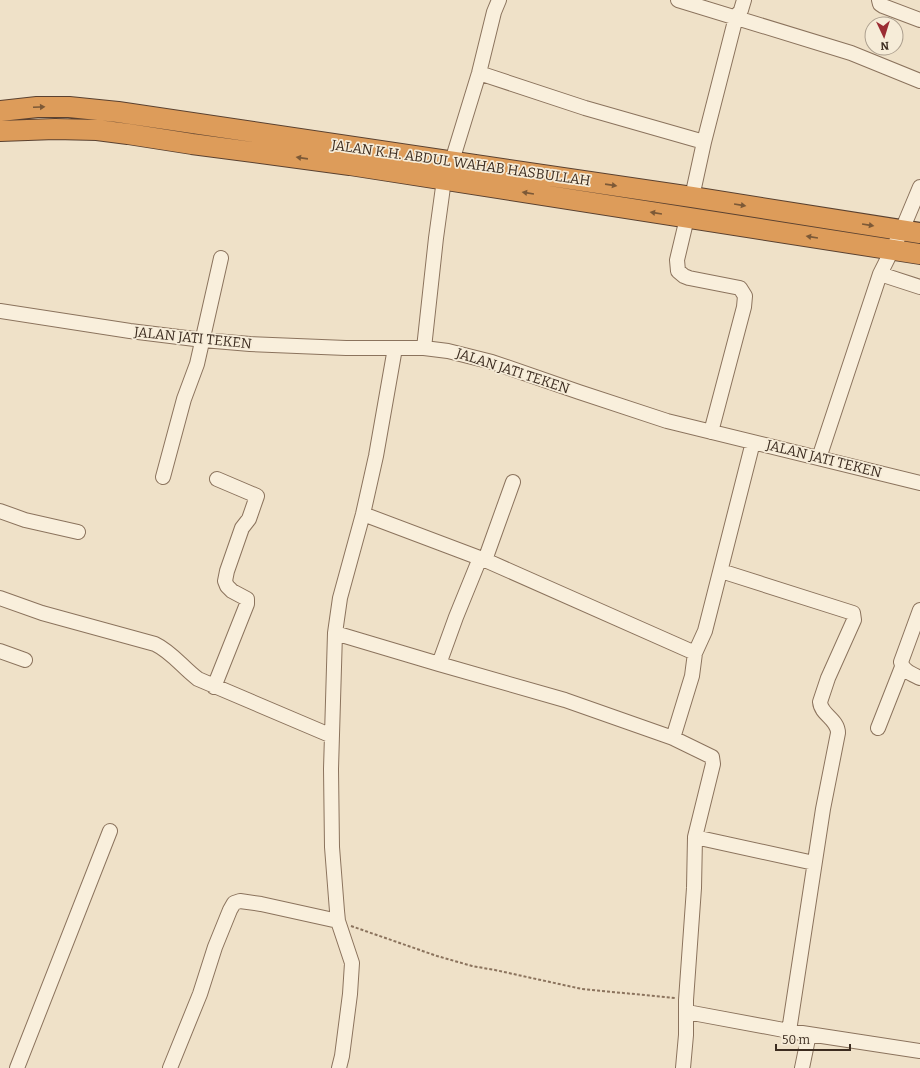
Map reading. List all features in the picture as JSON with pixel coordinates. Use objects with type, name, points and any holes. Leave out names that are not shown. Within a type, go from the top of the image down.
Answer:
[{"type":"highway","name":"JALAN K.H. ABDUL WAHAB HASBULLAH","points":[[0,111],[37,107],[69,107],[118,112],[911,231]]},
{"type":"highway","points":[[184,122],[212,131],[326,147],[331,151],[324,161]]},
{"type":"highway","name":"JALAN K.H. ABDUL WAHAB HASBULLAH","points":[[0,131],[55,129],[97,130],[324,161],[920,254]]},
{"type":"highway","points":[[350,146],[345,149],[344,154],[351,158],[421,171],[447,177],[453,181]]},
{"type":"street","points":[[452,161],[479,73],[494,12],[499,0]]},
{"type":"street","points":[[678,0],[851,53],[920,81]]},
{"type":"street","points":[[692,197],[704,142],[736,17],[741,10],[744,0]]},
{"type":"street","points":[[879,0],[880,4],[883,6],[920,20]]},
{"type":"street","points":[[479,73],[585,108],[704,142]]},
{"type":"street","points":[[424,348],[443,187],[453,181]]},
{"type":"street","points":[[819,458],[880,274],[892,250],[911,231],[920,188]]},
{"type":"street","points":[[687,218],[677,260],[678,271],[689,278],[738,287],[742,290],[745,296],[744,306],[711,432]]},
{"type":"street","points":[[163,477],[184,399],[197,364],[221,258]]},
{"type":"street","points":[[880,274],[920,288]]},
{"type":"street","name":"JALAN JATI TEKEN","points":[[0,311],[130,332],[203,340],[250,344],[346,348],[424,348],[448,351],[476,357],[652,416],[711,432],[920,483]]},
{"type":"street","points":[[339,1068],[348,1010],[352,962],[338,921],[332,847],[331,769],[335,633],[340,598],[363,514],[384,419],[395,348]]},
{"type":"street","points":[[673,738],[692,676],[694,653],[705,631],[754,442]]},
{"type":"street","points":[[214,687],[247,604],[247,599],[232,591],[227,586],[227,570],[242,528],[250,519],[257,496],[217,479]]},
{"type":"street","points":[[440,664],[456,617],[483,559],[513,482]]},
{"type":"street","points":[[0,511],[25,520],[78,532]]},
{"type":"street","points":[[363,514],[483,559],[694,653]]},
{"type":"street","points":[[721,571],[854,615],[854,620],[828,678],[820,702],[820,705],[826,714],[837,725],[838,733],[814,863],[789,1031]]},
{"type":"street","points":[[0,598],[42,614],[155,644],[164,649],[187,671],[198,679],[332,736]]},
{"type":"street","points":[[878,728],[902,667],[901,660],[920,610]]},
{"type":"street","points":[[335,633],[565,700],[673,738],[713,758],[713,764],[695,837],[694,888],[683,1068]]},
{"type":"street","points":[[0,651],[25,660]]},
{"type":"street","points":[[902,667],[904,670],[920,678]]},
{"type":"street","points":[[18,1068],[110,831]]},
{"type":"street","points":[[695,837],[814,863]]},
{"type":"street","points":[[170,1068],[200,994],[215,946],[234,903],[240,901],[261,904],[338,921]]},
{"type":"street","points":[[687,1006],[789,1031],[920,1051]]},
{"type":"street","points":[[802,1068],[809,1034]]},
{"type":"path","points":[[338,921],[437,956],[472,966],[582,989],[687,1006]]}]
